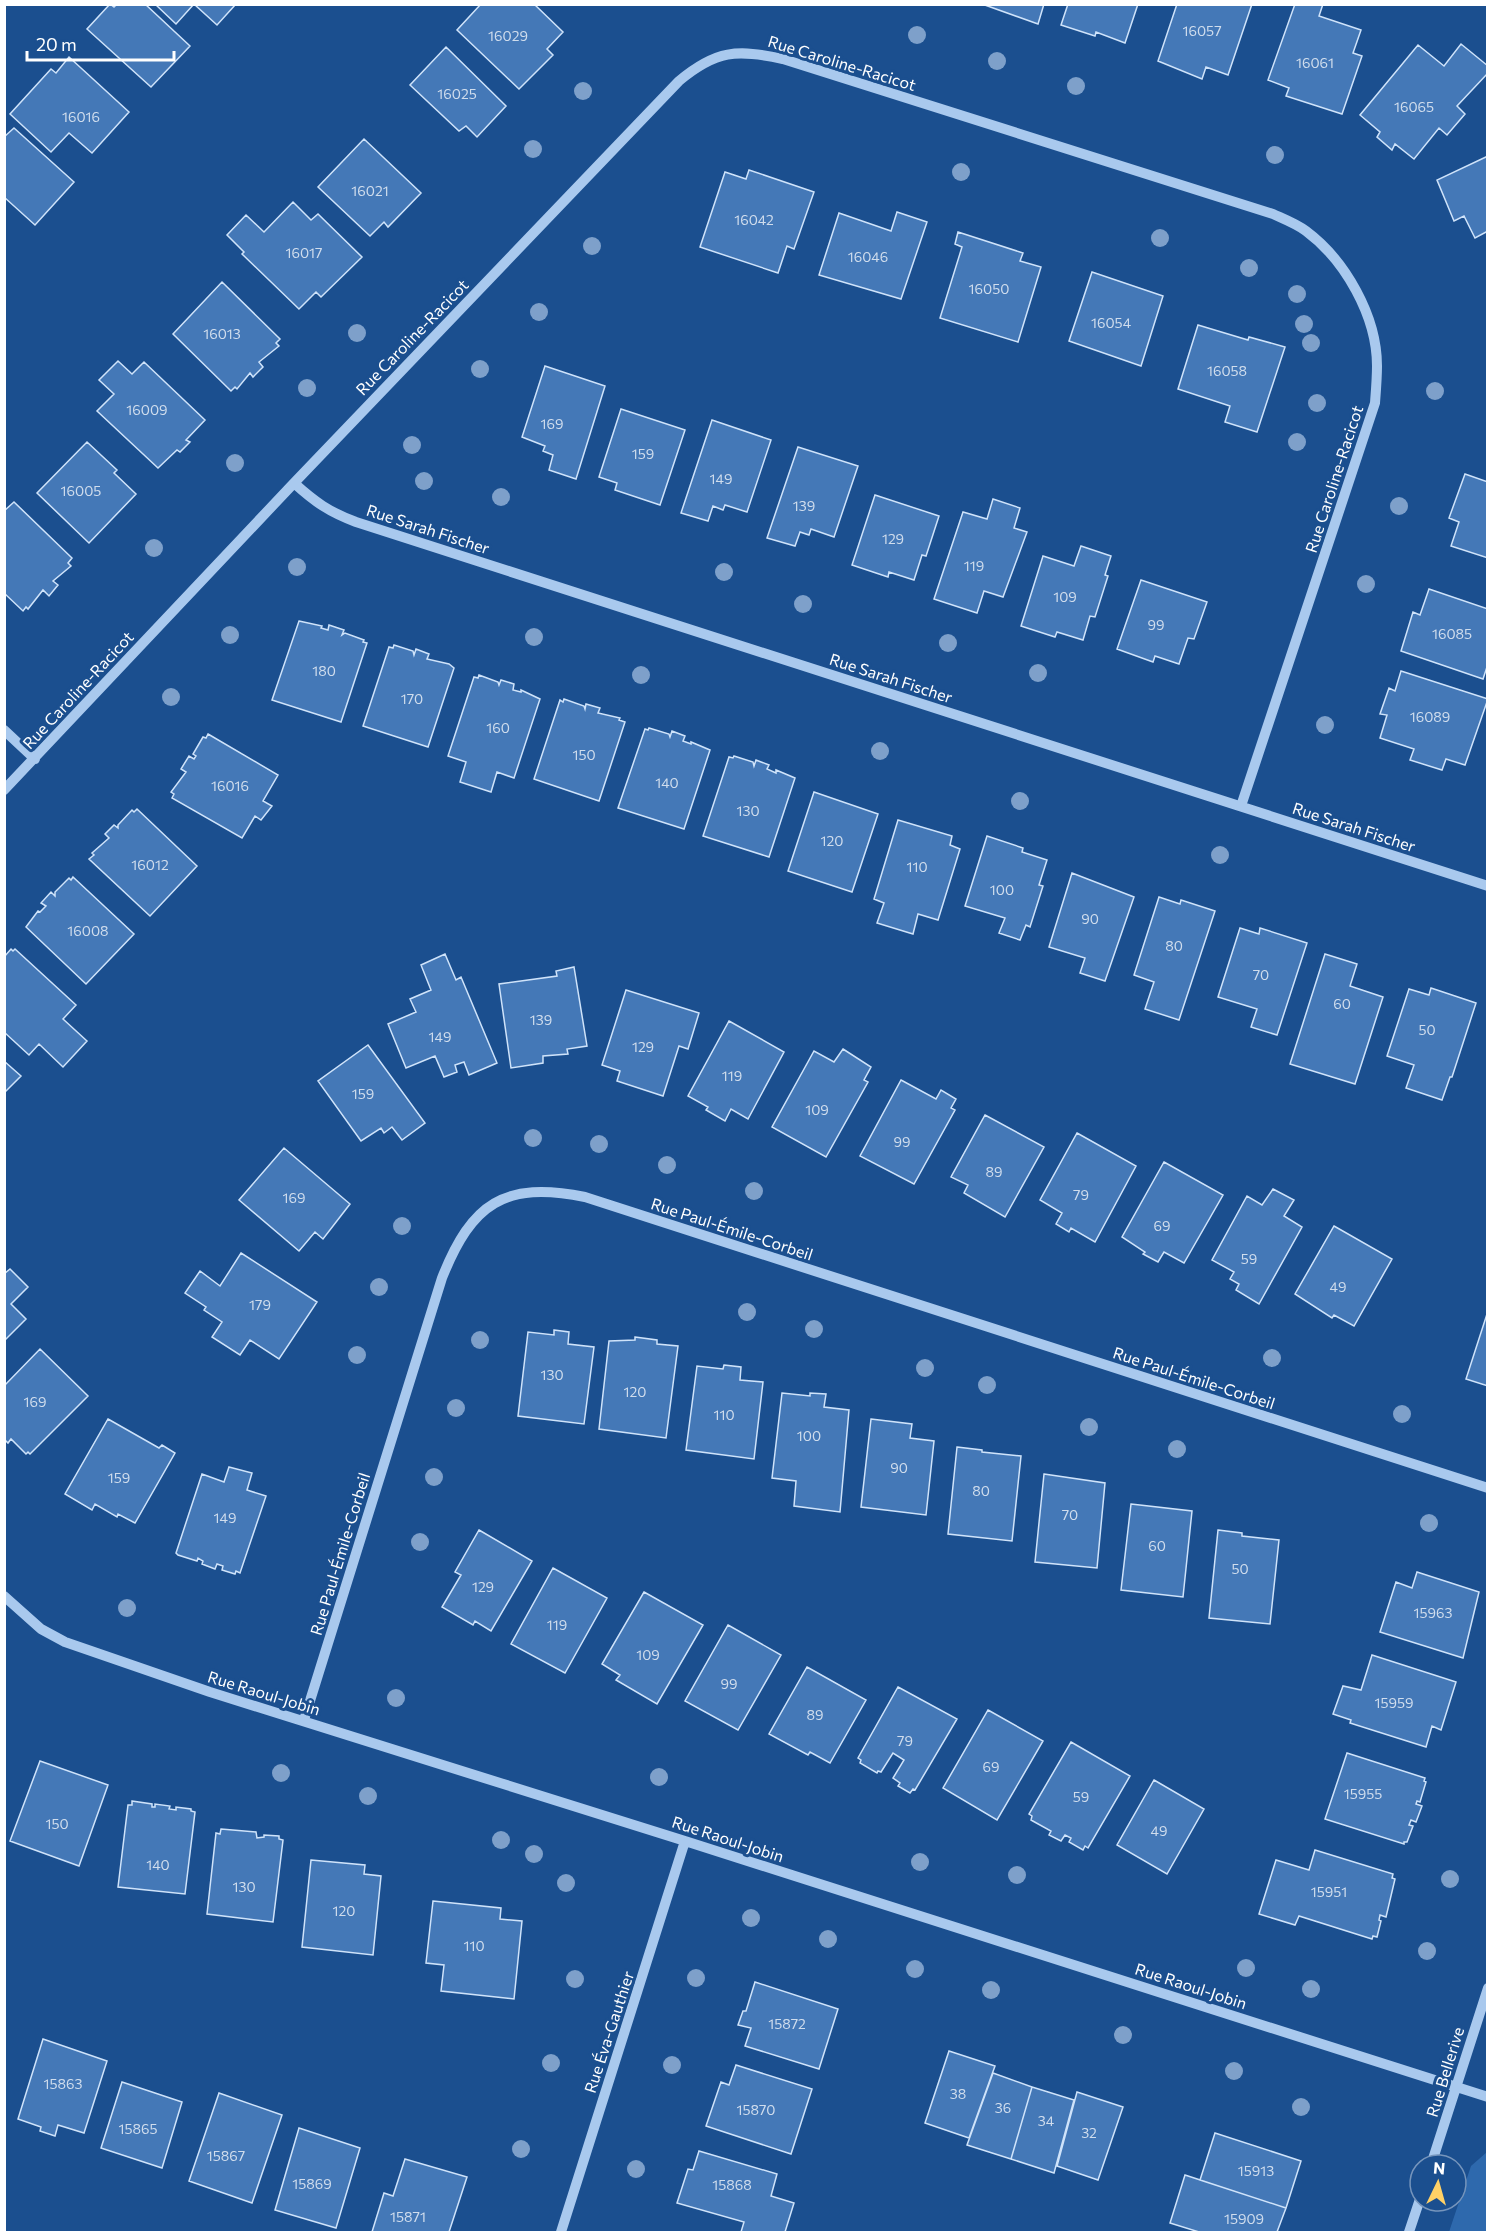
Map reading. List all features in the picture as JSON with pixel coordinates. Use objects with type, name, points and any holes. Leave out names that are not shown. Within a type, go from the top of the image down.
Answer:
[{"type":"street","name":"Rue Caroline-Racicot","points":[[4,790],[679,81],[700,64],[726,54],[754,52],[783,59],[1273,214],[1305,229],[1330,251],[1354,284],[1370,322],[1377,363],[1375,403],[1241,806]]},
{"type":"street","name":"Rue Sarah Fischer","points":[[294,483],[332,513],[356,522],[1488,886]]},
{"type":"street","points":[[4,730],[35,759]]},
{"type":"street","name":"Rue Paul-Émile-Corbeil","points":[[304,1720],[439,1289],[453,1252],[468,1226],[486,1208],[504,1197],[555,1191],[585,1197],[1488,1488]]},
{"type":"street","name":"Rue Raoul-Jobin","points":[[4,1596],[42,1629],[64,1642],[210,1692],[1488,2097]]},
{"type":"street","name":"Rue Éva-Gauthier","points":[[561,2232],[685,1841]]},
{"type":"street","name":"Rue Bellerive","points":[[1435,2153],[1488,1988]]},
{"type":"street","points":[[1409,2232],[1415,2213]]},
{"type":"shaded area","points":[[1487,2152],[1487,2232],[1449,2232],[1455,2213],[1468,2213],[1468,2175],[1471,2166]]},
{"type":"building","points":[[110,4],[114,7],[117,4],[145,4],[190,46],[151,87],[87,29]]},
{"type":"building","points":[[155,4],[194,4],[176,24]]},
{"type":"building","points":[[194,4],[236,4],[217,25]]},
{"type":"building","points":[[481,4],[534,4],[563,32],[547,49],[553,55],[519,89],[457,30]]},
{"type":"building","points":[[982,4],[1044,4],[1038,24]]},
{"type":"building","points":[[1068,4],[1138,4],[1125,43],[1096,32],[1095,36],[1061,25]]},
{"type":"building","points":[[1177,4],[1252,4],[1228,75],[1206,67],[1202,79],[1158,61]]},
{"type":"building","points":[[1295,4],[1323,4],[1319,16],[1361,30],[1353,53],[1362,56],[1342,114],[1286,96],[1289,88],[1268,80]]},
{"type":"building","points":[[1461,44],[1488,66],[1488,73],[1457,106],[1465,114],[1447,135],[1439,128],[1414,159],[1395,144],[1392,150],[1377,137],[1380,132],[1360,115],[1418,45],[1444,66]]},
{"type":"building","points":[[446,47],[506,106],[477,137],[466,126],[459,131],[410,85]]},
{"type":"building","points":[[69,57],[129,112],[92,153],[69,133],[51,152],[10,114],[51,69],[56,73]]},
{"type":"building","points":[[14,128],[74,182],[35,225],[4,197],[4,137]]},
{"type":"building","points":[[364,139],[421,193],[388,227],[384,222],[370,236],[318,187]]},
{"type":"building","points":[[1488,156],[1488,231],[1475,238],[1464,216],[1454,221],[1437,180]]},
{"type":"building","points":[[749,170],[814,192],[794,249],[787,246],[778,273],[700,247],[725,172],[746,179]]},
{"type":"building","points":[[293,202],[311,220],[318,214],[362,257],[321,297],[316,292],[299,309],[242,254],[244,252],[227,235],[246,215],[264,232]]},
{"type":"building","points":[[897,212],[927,222],[901,299],[819,275],[839,213],[891,231]]},
{"type":"building","points":[[958,232],[1023,253],[1020,261],[1041,267],[1018,342],[940,318],[962,247],[955,244]]},
{"type":"building","points":[[1092,272],[1163,296],[1141,366],[1069,341]]},
{"type":"building","points":[[222,282],[280,339],[276,343],[279,346],[259,362],[263,367],[253,377],[250,373],[237,389],[235,387],[231,391],[173,334]]},
{"type":"building","points":[[1198,325],[1248,340],[1249,337],[1285,347],[1257,432],[1225,422],[1230,406],[1178,389]]},
{"type":"building","points":[[118,361],[132,374],[144,362],[205,420],[186,440],[190,442],[180,452],[177,450],[158,468],[97,411],[114,394],[99,380]]},
{"type":"building","points":[[545,366],[605,386],[576,479],[549,470],[553,455],[543,451],[545,446],[522,437]]},
{"type":"building","points":[[621,409],[685,430],[660,505],[615,490],[617,483],[599,477]]},
{"type":"building","points":[[712,420],[771,440],[747,512],[725,505],[723,510],[713,506],[708,521],[681,513]]},
{"type":"building","points":[[87,442],[117,470],[114,473],[136,494],[89,543],[37,493]]},
{"type":"building","points":[[798,447],[858,466],[834,537],[811,529],[809,535],[800,532],[795,546],[767,538]]},
{"type":"building","points":[[1465,474],[1488,482],[1488,558],[1451,546],[1459,522],[1449,518]]},
{"type":"building","points":[[875,495],[939,516],[926,556],[922,555],[914,580],[889,572],[888,577],[852,565]]},
{"type":"building","points":[[993,499],[1020,508],[1014,528],[1027,532],[1003,597],[984,591],[977,613],[934,599],[963,512],[987,519]]},
{"type":"building","points":[[14,502],[72,558],[68,563],[71,566],[53,581],[58,585],[49,596],[43,590],[28,609],[26,607],[23,611],[4,593],[4,511]]},
{"type":"building","points":[[1081,546],[1111,556],[1105,575],[1108,576],[1095,617],[1090,616],[1083,640],[1057,632],[1055,637],[1021,626],[1043,556],[1074,566]]},
{"type":"building","points":[[1141,580],[1207,602],[1194,639],[1188,638],[1179,664],[1155,656],[1153,662],[1117,649]]},
{"type":"building","points":[[1429,589],[1488,609],[1488,664],[1483,679],[1401,651],[1413,612],[1420,615]]},
{"type":"building","points":[[299,621],[322,626],[321,628],[328,630],[329,625],[344,630],[342,635],[345,633],[367,643],[341,722],[272,700]]},
{"type":"building","points":[[394,645],[413,651],[414,655],[416,649],[429,654],[427,659],[449,664],[454,668],[428,747],[363,726],[389,647],[393,648]]},
{"type":"building","points":[[1401,671],[1488,699],[1465,765],[1446,759],[1442,770],[1410,760],[1414,749],[1380,738],[1387,715],[1380,714],[1389,688],[1395,691]]},
{"type":"building","points":[[479,675],[498,682],[499,685],[501,680],[514,684],[513,690],[521,692],[521,690],[540,699],[514,778],[497,772],[491,792],[460,782],[466,762],[448,756],[474,677],[478,678]]},
{"type":"building","points":[[564,699],[584,706],[585,709],[586,704],[600,708],[598,713],[620,718],[619,720],[625,722],[599,801],[534,779],[560,700],[563,702]]},
{"type":"building","points":[[645,729],[669,734],[670,737],[672,731],[685,736],[683,741],[710,750],[684,829],[618,808]]},
{"type":"building","points":[[208,734],[278,775],[263,801],[272,806],[261,820],[255,816],[242,838],[172,798],[174,794],[171,792],[186,772],[181,769],[189,756],[194,759],[196,756],[193,754],[203,737],[206,738]]},
{"type":"building","points":[[734,756],[753,762],[754,766],[756,760],[769,765],[767,769],[776,773],[776,770],[795,778],[769,857],[703,836],[729,757]]},
{"type":"building","points":[[814,792],[878,814],[852,892],[788,871]]},
{"type":"building","points":[[137,809],[197,866],[150,916],[89,859],[94,855],[92,853],[109,838],[105,834],[114,825],[118,828],[118,825],[132,810],[134,812]]},
{"type":"building","points":[[898,820],[952,836],[950,845],[960,849],[938,920],[918,914],[913,934],[877,923],[884,903],[874,899]]},
{"type":"building","points":[[987,836],[1023,848],[1022,852],[1047,860],[1039,885],[1043,886],[1030,927],[1026,925],[1020,940],[999,933],[1005,918],[965,906]]},
{"type":"building","points":[[1072,873],[1134,897],[1105,981],[1080,973],[1085,958],[1049,947]]},
{"type":"building","points":[[73,877],[134,934],[86,984],[26,927],[38,911],[40,912],[46,906],[41,903],[51,892],[55,896],[55,892]]},
{"type":"building","points":[[1159,897],[1180,904],[1181,900],[1215,911],[1179,1020],[1145,1009],[1154,982],[1134,975]]},
{"type":"building","points":[[1240,928],[1259,934],[1260,928],[1307,943],[1277,1035],[1251,1027],[1257,1009],[1218,997]]},
{"type":"building","points":[[11,949],[13,951],[15,949],[76,1005],[63,1019],[87,1041],[63,1067],[39,1044],[29,1055],[4,1032],[4,957]]},
{"type":"building","points":[[445,954],[456,980],[461,977],[497,1063],[469,1075],[464,1062],[455,1065],[457,1072],[444,1077],[435,1056],[406,1068],[388,1024],[416,1012],[410,999],[431,990],[421,965]]},
{"type":"building","points":[[1325,954],[1357,964],[1350,986],[1383,997],[1355,1084],[1290,1064]]},
{"type":"building","points":[[574,967],[587,1046],[567,1049],[568,1054],[543,1056],[543,1063],[511,1068],[499,984],[557,976],[556,971]]},
{"type":"building","points":[[1431,988],[1476,1003],[1452,1077],[1450,1077],[1442,1100],[1406,1088],[1414,1065],[1387,1056],[1409,989],[1429,995]]},
{"type":"building","points":[[626,990],[699,1013],[688,1049],[679,1046],[663,1096],[617,1081],[620,1071],[602,1065]]},
{"type":"building","points":[[729,1021],[784,1052],[748,1119],[731,1109],[725,1121],[706,1110],[708,1107],[688,1096]]},
{"type":"building","points":[[368,1045],[425,1123],[402,1140],[392,1127],[384,1133],[381,1128],[361,1141],[318,1081]]},
{"type":"building","points":[[843,1049],[871,1067],[864,1080],[868,1082],[826,1157],[772,1127],[814,1051],[834,1062]]},
{"type":"building","points":[[4,1061],[21,1076],[4,1093]]},
{"type":"building","points":[[901,1080],[936,1099],[941,1090],[956,1099],[951,1108],[955,1110],[914,1184],[860,1156]]},
{"type":"building","points":[[985,1115],[1044,1147],[1005,1217],[964,1193],[968,1185],[951,1177]]},
{"type":"building","points":[[1077,1133],[1136,1166],[1095,1242],[1071,1228],[1069,1232],[1056,1224],[1062,1213],[1040,1200]]},
{"type":"building","points":[[284,1148],[350,1204],[323,1239],[315,1232],[299,1251],[239,1200]]},
{"type":"building","points":[[1164,1162],[1223,1195],[1184,1263],[1164,1252],[1158,1262],[1143,1254],[1145,1252],[1122,1237]]},
{"type":"building","points":[[1273,1189],[1294,1200],[1284,1216],[1302,1227],[1259,1304],[1236,1290],[1239,1284],[1230,1279],[1234,1272],[1212,1260],[1247,1196],[1262,1205]]},
{"type":"building","points":[[1334,1226],[1392,1259],[1354,1326],[1334,1315],[1332,1318],[1295,1294]]},
{"type":"building","points":[[241,1253],[317,1302],[279,1359],[250,1340],[240,1355],[212,1337],[222,1322],[204,1310],[206,1307],[185,1293],[200,1271],[220,1286]]},
{"type":"building","points":[[10,1269],[28,1287],[11,1304],[26,1319],[4,1341],[4,1274]]},
{"type":"building","points":[[1488,1314],[1488,1386],[1466,1379]]},
{"type":"building","points":[[554,1330],[569,1332],[568,1344],[594,1347],[584,1424],[518,1416],[528,1332],[554,1335]]},
{"type":"building","points":[[635,1337],[657,1340],[657,1344],[678,1346],[666,1438],[599,1429],[609,1341],[635,1340]]},
{"type":"building","points":[[40,1349],[88,1396],[30,1454],[28,1452],[26,1454],[11,1439],[8,1443],[4,1439],[4,1386]]},
{"type":"building","points":[[724,1365],[741,1367],[740,1380],[763,1382],[754,1459],[686,1450],[697,1366],[723,1369]]},
{"type":"building","points":[[782,1393],[810,1396],[810,1393],[826,1394],[824,1407],[849,1410],[840,1512],[794,1506],[796,1481],[772,1478]]},
{"type":"building","points":[[108,1419],[159,1448],[162,1445],[175,1453],[135,1523],[118,1514],[117,1517],[95,1504],[92,1510],[65,1494]]},
{"type":"building","points":[[871,1419],[912,1424],[910,1438],[934,1441],[926,1515],[861,1507]]},
{"type":"building","points":[[957,1447],[1021,1456],[1012,1541],[948,1534]]},
{"type":"building","points":[[229,1467],[252,1473],[247,1490],[266,1496],[240,1573],[236,1571],[235,1574],[222,1570],[223,1566],[217,1564],[215,1569],[202,1564],[203,1561],[198,1558],[197,1561],[176,1553],[202,1474],[224,1482]]},
{"type":"building","points":[[1044,1474],[1105,1483],[1097,1568],[1035,1562]]},
{"type":"building","points":[[1131,1504],[1192,1511],[1183,1597],[1121,1590]]},
{"type":"building","points":[[479,1530],[532,1561],[491,1631],[475,1621],[473,1625],[442,1607],[461,1575],[455,1572]]},
{"type":"building","points":[[1218,1530],[1242,1533],[1242,1536],[1279,1540],[1270,1624],[1209,1618]]},
{"type":"building","points":[[553,1568],[607,1598],[565,1673],[511,1644]]},
{"type":"building","points":[[1417,1572],[1479,1592],[1463,1658],[1380,1632],[1396,1582],[1412,1588]]},
{"type":"building","points":[[644,1592],[703,1625],[657,1704],[616,1680],[620,1675],[602,1664]]},
{"type":"building","points":[[728,1625],[781,1655],[738,1730],[685,1701]]},
{"type":"building","points":[[1372,1655],[1456,1682],[1441,1730],[1432,1726],[1426,1747],[1350,1723],[1351,1720],[1333,1714],[1343,1686],[1361,1690]]},
{"type":"building","points":[[807,1667],[866,1700],[830,1763],[810,1752],[808,1755],[769,1734]]},
{"type":"building","points":[[898,1687],[957,1719],[915,1790],[913,1789],[910,1793],[898,1786],[900,1783],[893,1778],[904,1760],[893,1753],[881,1772],[877,1773],[860,1763],[861,1760],[858,1758]]},
{"type":"building","points":[[988,1710],[1043,1741],[997,1820],[943,1788]]},
{"type":"building","points":[[1071,1742],[1130,1776],[1088,1848],[1085,1846],[1083,1850],[1069,1842],[1071,1838],[1065,1835],[1061,1841],[1049,1835],[1051,1831],[1031,1820],[1032,1816],[1029,1814]]},
{"type":"building","points":[[1347,1753],[1425,1778],[1420,1802],[1417,1801],[1416,1804],[1422,1806],[1416,1822],[1411,1820],[1409,1825],[1413,1826],[1404,1844],[1325,1819]]},
{"type":"building","points":[[40,1761],[108,1785],[79,1866],[10,1841]]},
{"type":"building","points":[[1154,1780],[1204,1809],[1167,1874],[1117,1845]]},
{"type":"building","points":[[132,1801],[152,1804],[152,1807],[155,1807],[155,1804],[170,1806],[169,1809],[176,1810],[176,1807],[191,1809],[195,1812],[185,1894],[118,1887],[128,1805],[132,1805]]},
{"type":"building","points":[[221,1829],[256,1832],[257,1838],[264,1837],[264,1835],[279,1836],[279,1839],[283,1840],[273,1922],[207,1914],[216,1833],[220,1834]]},
{"type":"building","points":[[1315,1850],[1393,1874],[1392,1878],[1395,1879],[1386,1917],[1380,1915],[1379,1920],[1381,1921],[1377,1937],[1373,1936],[1372,1939],[1299,1916],[1295,1925],[1259,1914],[1276,1860],[1309,1870]]},
{"type":"building","points":[[311,1860],[365,1865],[364,1874],[381,1876],[373,1955],[302,1947]]},
{"type":"building","points":[[433,1901],[501,1908],[500,1919],[522,1921],[514,1999],[441,1991],[444,1965],[426,1963]]},
{"type":"building","points":[[755,1982],[838,2009],[819,2069],[745,2046],[751,2028],[738,2025],[743,2011],[746,2011]]},
{"type":"building","points":[[43,2039],[107,2061],[84,2133],[58,2125],[55,2136],[40,2131],[41,2127],[18,2119]]},
{"type":"building","points":[[949,2051],[995,2066],[969,2138],[925,2123]]},
{"type":"building","points":[[736,2065],[812,2089],[791,2154],[706,2126],[721,2082],[729,2085]]},
{"type":"building","points":[[993,2073],[1032,2087],[1011,2159],[967,2145]]},
{"type":"building","points":[[122,2082],[182,2102],[162,2168],[101,2148]]},
{"type":"building","points":[[1032,2087],[1074,2100],[1054,2173],[1011,2159]]},
{"type":"building","points":[[1077,2092],[1123,2107],[1098,2180],[1057,2166]]},
{"type":"building","points":[[219,2093],[282,2115],[252,2203],[189,2181]]},
{"type":"building","points":[[299,2128],[360,2148],[336,2228],[275,2210]]},
{"type":"building","points":[[1215,2133],[1301,2161],[1286,2208],[1200,2180]]},
{"type":"building","points":[[699,2151],[777,2174],[771,2196],[794,2203],[785,2232],[741,2232],[744,2222],[677,2203],[688,2169],[693,2170]]},
{"type":"building","points":[[405,2159],[467,2177],[449,2232],[372,2232],[384,2193],[393,2196]]},
{"type":"building","points":[[1185,2175],[1286,2208],[1277,2232],[1199,2232],[1170,2223]]}]
